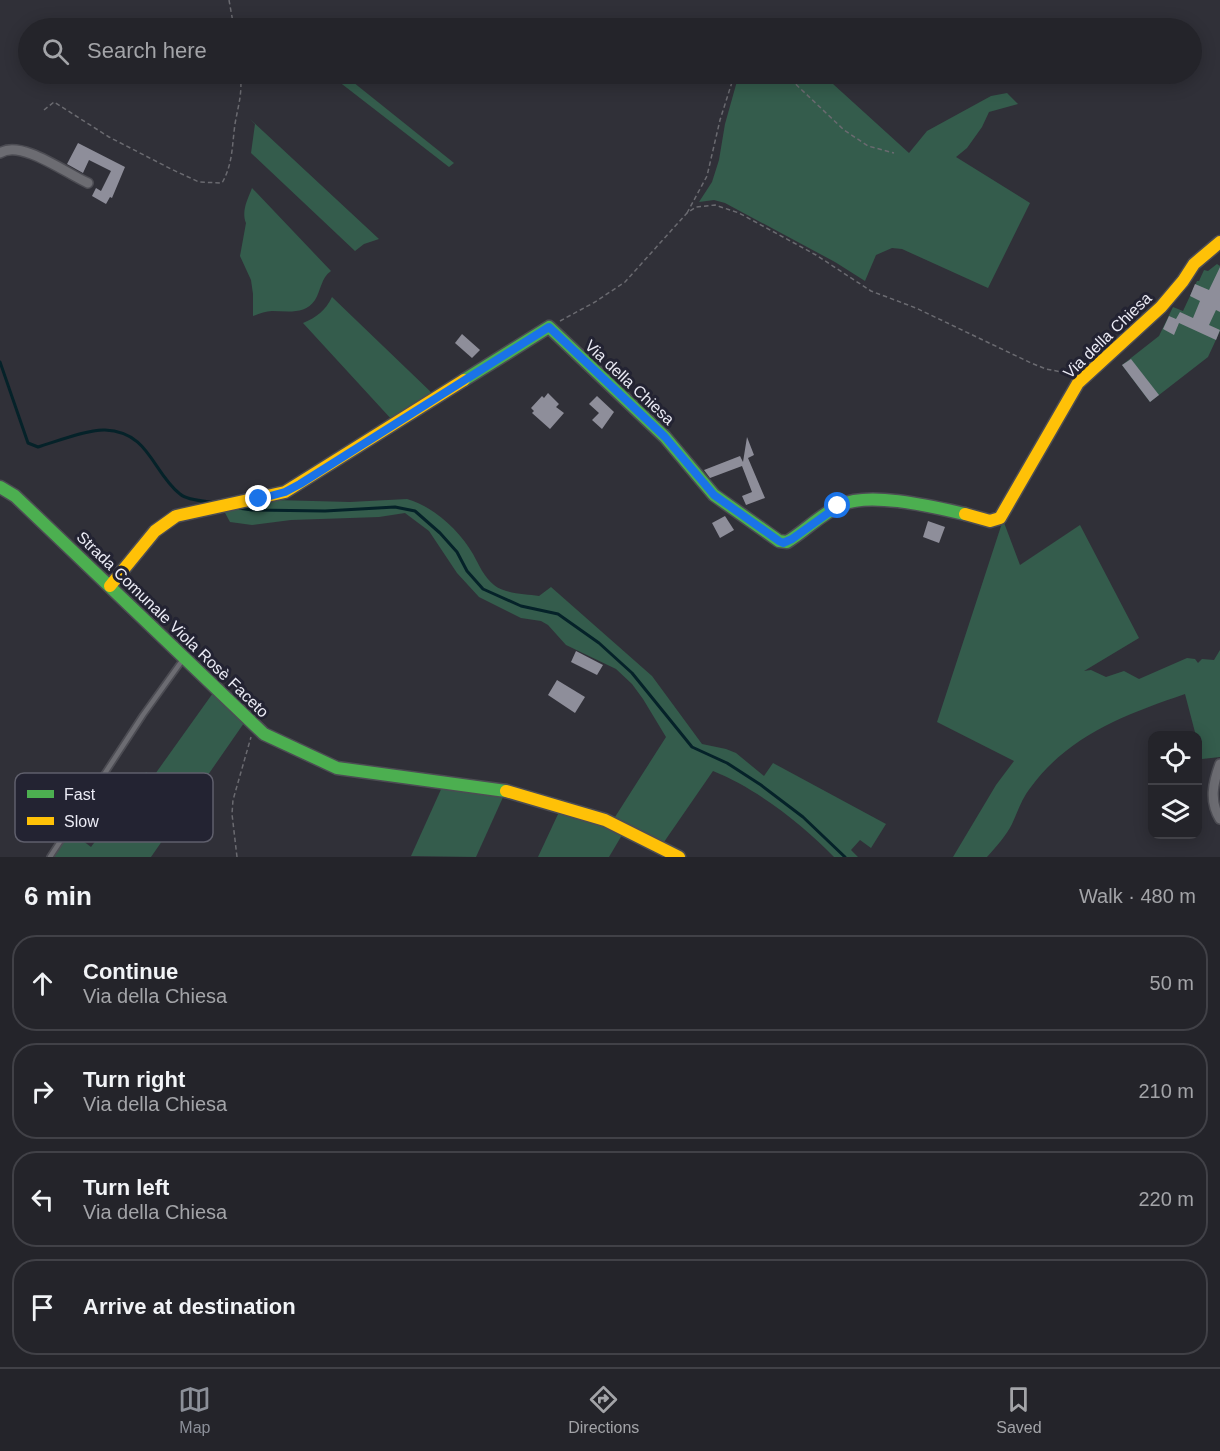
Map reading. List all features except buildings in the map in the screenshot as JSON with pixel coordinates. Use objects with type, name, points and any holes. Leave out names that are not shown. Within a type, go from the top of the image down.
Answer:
[{"type":"street","points":[[0,153],[4,150],[22,150],[35,154],[88,183]]},
{"type":"street","name":"Via della Chiesa","points":[[549,327],[665,437],[714,495],[783,543],[838,506],[860,499],[926,507],[990,521],[996,520],[1005,511],[1074,389],[1085,376],[1161,307],[1194,264],[1220,242]]},
{"type":"street","points":[[110,586],[162,524],[184,513],[274,495],[300,484],[549,327]]},
{"type":"street","name":"Strada Comunale Viola Rosè Faceto","points":[[0,487],[15,496],[264,734],[337,768],[501,789],[605,819],[679,857]]},
{"type":"street","points":[[1220,764],[1213,783],[1214,809],[1220,819]]},
{"type":"lane","points":[[105,773],[184,658]]},
{"type":"lane","points":[[50,857],[60,842]]},
{"type":"path","points":[[229,0],[232,18]]},
{"type":"path","points":[[44,110],[54,102],[109,137],[171,169],[199,182],[222,183],[233,154],[241,84]]},
{"type":"path","points":[[549,327],[595,302],[625,282],[687,213],[707,176],[731,84]]},
{"type":"path","points":[[795,84],[843,130],[868,146],[894,153]]},
{"type":"path","points":[[687,213],[696,207],[715,205],[739,213],[816,255],[871,291],[916,308],[1046,369],[1085,376]]},
{"type":"path","points":[[237,857],[232,814],[233,801],[255,725]]},
{"type":"green space","points":[[342,84],[355,84],[454,163],[449,167]]},
{"type":"green space","points":[[736,84],[833,84],[909,153],[927,131],[991,96],[1007,93],[1018,104],[989,112],[982,127],[967,148],[956,157],[1030,203],[988,288],[902,249],[892,248],[876,255],[865,281],[835,262],[725,203],[714,200],[699,202],[712,182],[719,160],[725,124]]},
{"type":"green space","points":[[250,119],[379,239],[364,244],[355,251],[251,153],[255,124]]},
{"type":"green space","points":[[252,188],[331,271],[323,281],[315,300],[306,308],[295,311],[270,311],[253,316],[251,280],[240,256],[246,223],[245,210]]},
{"type":"green space","points":[[1217,264],[1220,266],[1220,331],[1208,357],[1150,402],[1122,365],[1159,336],[1173,307],[1183,311],[1204,270],[1208,271]]},
{"type":"green space","points":[[332,297],[434,395],[393,421],[303,323],[320,313]]},
{"type":"green space","points":[[407,499],[436,513],[453,528],[494,585],[515,593],[539,596],[551,587],[652,676],[702,744],[736,753],[764,776],[773,763],[886,824],[871,848],[860,840],[851,850],[858,857],[834,857],[778,808],[746,787],[713,771],[664,842],[615,817],[666,737],[632,684],[616,669],[566,645],[548,625],[541,621],[521,618],[479,597],[457,573],[429,531],[405,513],[379,517],[291,520],[252,525],[230,522],[224,511],[275,500],[350,502]]},
{"type":"green space","points":[[1003,520],[1020,565],[1080,525],[1139,638],[1084,671],[1091,670],[1106,677],[1124,671],[1139,679],[1187,658],[1195,659],[1198,663],[1202,659],[1214,660],[1220,650],[1220,757],[1202,759],[1202,731],[1195,731],[1185,694],[1100,728],[1063,753],[1046,769],[1028,791],[1010,828],[987,857],[953,857],[996,785],[1014,761],[937,722]]},
{"type":"green space","points":[[213,693],[244,723],[209,773],[156,773]]},
{"type":"green space","points":[[443,785],[504,795],[476,857],[411,856]]},
{"type":"green space","points":[[559,812],[600,824],[622,835],[609,857],[538,857]]},
{"type":"green space","points":[[63,842],[84,842],[91,847],[95,842],[161,842],[151,857],[54,857]]},
{"type":"waterway","points":[[0,362],[28,443],[38,447],[98,430],[120,432],[141,445],[180,494],[191,499],[211,502]]},
{"type":"waterway","points":[[238,508],[325,511],[395,507],[415,511],[457,552],[467,571],[483,589],[521,606],[558,614],[599,643],[632,673],[692,747],[727,763],[761,785],[803,817],[845,857]]},
{"type":"traffic: fast","points":[[464,380],[549,327],[665,437],[714,495],[779,541],[787,542],[827,513],[853,501],[902,502],[965,514]]},
{"type":"traffic: fast","points":[[0,487],[15,496],[264,734],[337,768],[506,791]]},
{"type":"traffic: slow","points":[[965,514],[990,521],[1000,518],[1078,383],[1161,307],[1194,264],[1220,242]]},
{"type":"traffic: slow","points":[[110,586],[155,531],[176,516],[285,492],[464,380]]},
{"type":"traffic: slow","points":[[506,791],[605,820],[679,857]]},
{"type":"route","points":[[259,499],[285,492],[300,484],[549,327],[665,437],[714,495],[779,541],[787,542],[838,506]]}]
